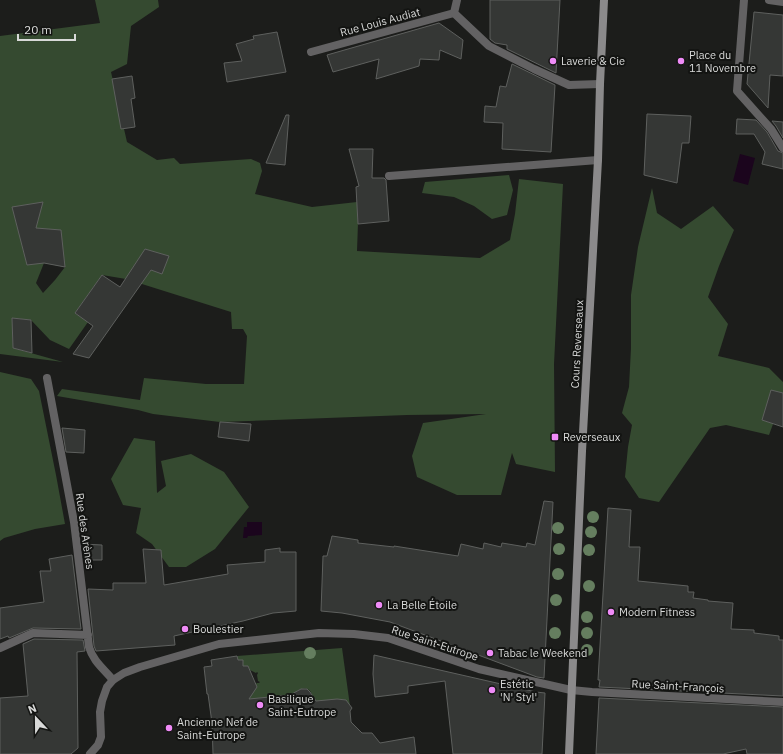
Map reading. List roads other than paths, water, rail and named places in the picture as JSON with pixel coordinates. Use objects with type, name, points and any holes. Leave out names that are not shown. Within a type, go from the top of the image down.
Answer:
[{"type":"main road","name":"Cours Reverseaux","points":[[568,754],[582,451],[598,160],[604,0]]},
{"type":"street","points":[[457,0],[454,13],[489,46],[569,85],[600,84]]},
{"type":"street","points":[[744,0],[737,91],[771,129],[783,148]]},
{"type":"street","points":[[768,0],[783,2]]},
{"type":"street","name":"Rue Louis Audiat","points":[[311,52],[454,13]]},
{"type":"street","points":[[389,176],[598,160]]},
{"type":"street","name":"Rue des Arènes","points":[[47,378],[74,522],[89,647],[94,659],[113,680]]},
{"type":"street","points":[[0,648],[33,633],[88,635]]},
{"type":"street","name":"Rue Saint-Eutrope","points":[[113,680],[124,673],[140,667],[219,644],[318,633],[354,634],[388,638],[479,669],[571,690]]},
{"type":"street","points":[[90,754],[98,744],[101,737],[100,712],[102,701],[107,687],[113,680]]},
{"type":"street","name":"Rue Saint-François","points":[[571,690],[600,693],[783,702]]},
{"type":"place","name":"Laverie & Cie","points":[[553,61]]},
{"type":"place","name":"Place du 11 Novembre","points":[[681,61]]},
{"type":"place","name":"Reverseaux","points":[[555,437]]},
{"type":"place","name":"La Belle Étoile","points":[[379,605]]},
{"type":"place","name":"Modern Fitness","points":[[611,612]]},
{"type":"place","name":"Boulestier","points":[[185,629]]},
{"type":"place","name":"Tabac le Weekend","points":[[490,653]]},
{"type":"place","name":"Estétic 'N' Styl'","points":[[492,690]]},
{"type":"place","name":"Basilique Saint-Eutrope","points":[[260,705]]},
{"type":"place","name":"Ancienne Nef de Saint-Eutrope","points":[[169,728]]}]
